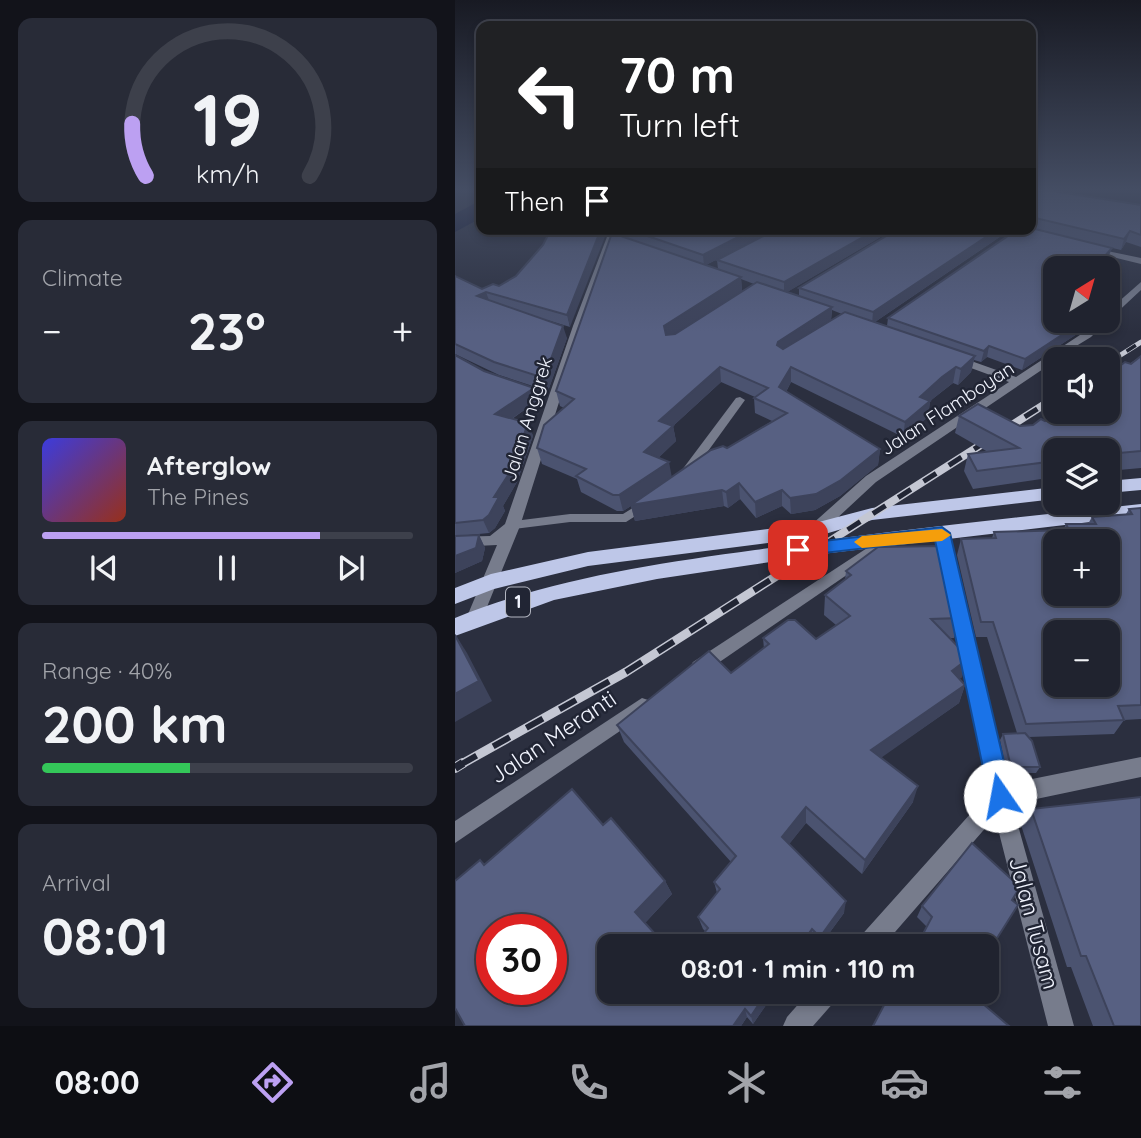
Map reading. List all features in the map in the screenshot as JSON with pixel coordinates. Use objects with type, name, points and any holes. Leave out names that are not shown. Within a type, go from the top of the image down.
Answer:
[{"type":"main road","points":[[1120,486],[1141,484]]},
{"type":"main road","name":"1","points":[[455,596],[491,582],[588,559],[815,530],[872,514],[1043,494]]},
{"type":"main road","name":"1","points":[[455,627],[520,601],[583,584],[655,570],[1141,510]]},
{"type":"street","name":"Jalan Anggrek","points":[[474,618],[514,525],[546,397],[570,333],[616,237]]},
{"type":"street","points":[[1087,248],[1141,261]]},
{"type":"street","points":[[1120,305],[1141,285]]},
{"type":"street","name":"Jalan Flamboyan","points":[[815,530],[871,479],[1089,333]]},
{"type":"street","points":[[941,353],[1019,382]]},
{"type":"street","points":[[455,542],[493,541],[514,525]]},
{"type":"street","name":"Jalan Tusam","points":[[942,533],[1000,796],[1061,1026]]},
{"type":"street","points":[[683,679],[887,540]]},
{"type":"street","name":"Jalan Meranti","points":[[455,833],[660,694]]},
{"type":"street","points":[[878,934],[1000,796],[1141,767]]},
{"type":"street","points":[[796,1026],[815,1004]]},
{"type":"lane","points":[[682,480],[740,400]]},
{"type":"lane","points":[[514,525],[570,518],[626,517],[659,495]]},
{"type":"building","points":[[547,237],[598,237],[567,315],[486,292],[477,296],[563,326],[544,378],[494,362],[455,344],[455,276],[482,289],[493,284],[499,286],[516,276]]},
{"type":"building","points":[[611,237],[623,237],[741,277],[664,326],[666,335],[675,334],[757,282],[832,307],[778,342],[777,345],[783,349],[845,312],[975,356],[961,369],[956,367],[942,377],[920,397],[930,401],[905,422],[791,367],[779,387],[880,449],[841,480],[816,494],[790,498],[782,490],[755,502],[739,483],[726,492],[722,490],[631,505],[711,450],[723,446],[727,448],[787,413],[754,398],[768,388],[720,367],[659,421],[673,426],[644,452],[669,462],[619,495],[613,495],[576,476],[586,469],[537,448],[544,425],[574,399],[556,391]]},
{"type":"building","points":[[650,237],[739,237],[703,255]]},
{"type":"building","points":[[762,237],[863,237],[784,282],[717,260]]},
{"type":"building","points":[[885,237],[986,237],[873,312],[799,288]]},
{"type":"building","points":[[1006,237],[1067,237],[1112,248],[1105,256],[1043,256],[1043,333],[1065,333],[1025,359],[989,346],[984,351],[888,318]]},
{"type":"building","points":[[455,355],[484,371],[534,388],[495,414],[528,423],[512,469],[494,497],[499,497],[489,515],[483,520],[455,523]]},
{"type":"building","points":[[1141,356],[1141,451],[1120,453],[1120,438],[1043,438],[1043,463],[977,471],[968,454],[1019,448],[959,416],[978,404],[1020,426],[1033,425],[1041,419],[1043,424],[1120,424],[1120,366],[1125,362],[1131,364]]},
{"type":"building","points":[[1141,508],[1141,705],[1118,706],[1124,720],[1026,724],[993,622],[981,622],[961,539],[996,538],[994,532],[1043,531],[1043,606],[1120,606],[1120,529],[1068,529],[1066,524],[1096,524],[1092,517],[1132,514],[1129,509]]},
{"type":"building","points":[[479,535],[476,548],[455,556],[455,536]]},
{"type":"building","points":[[944,546],[960,618],[931,619],[969,658],[952,671],[965,685],[871,750],[918,786],[865,860],[806,807],[782,837],[846,901],[822,934],[817,934],[812,929],[808,934],[703,934],[708,928],[698,917],[720,889],[714,882],[736,856],[617,725],[709,651],[731,673],[769,644],[763,638],[788,620],[795,620],[816,639],[850,616],[825,595],[851,575],[846,571],[878,547]]},
{"type":"building","points":[[455,635],[479,681],[455,694]]},
{"type":"building","points":[[1025,733],[1032,741],[1040,767],[1011,767],[1003,734]]},
{"type":"building","points":[[572,789],[603,825],[611,818],[665,881],[635,912],[655,934],[597,934],[597,1004],[759,1004],[751,1016],[745,1009],[733,1026],[465,1026],[455,1008],[455,881],[480,860],[484,865]]},
{"type":"building","points":[[1141,797],[1141,1026],[1114,1026],[1086,956],[1081,956],[1031,809]]},
{"type":"building","points":[[972,843],[1020,887],[1012,900],[1018,905],[999,935],[923,934],[932,917],[922,906]]},
{"type":"building","points":[[885,1004],[983,1004],[1009,1026],[873,1026]]},
{"type":"railway","points":[[1120,355],[1141,342]]},
{"type":"railway","points":[[797,562],[1043,405]]},
{"type":"railway","points":[[460,765],[626,672],[800,561]]},
{"type":"railway","points":[[455,768],[463,763]]},
{"type":"slow traffic","points":[[862,542],[942,535]]},
{"type":"route","points":[[798,550],[942,533],[1000,796]]}]
